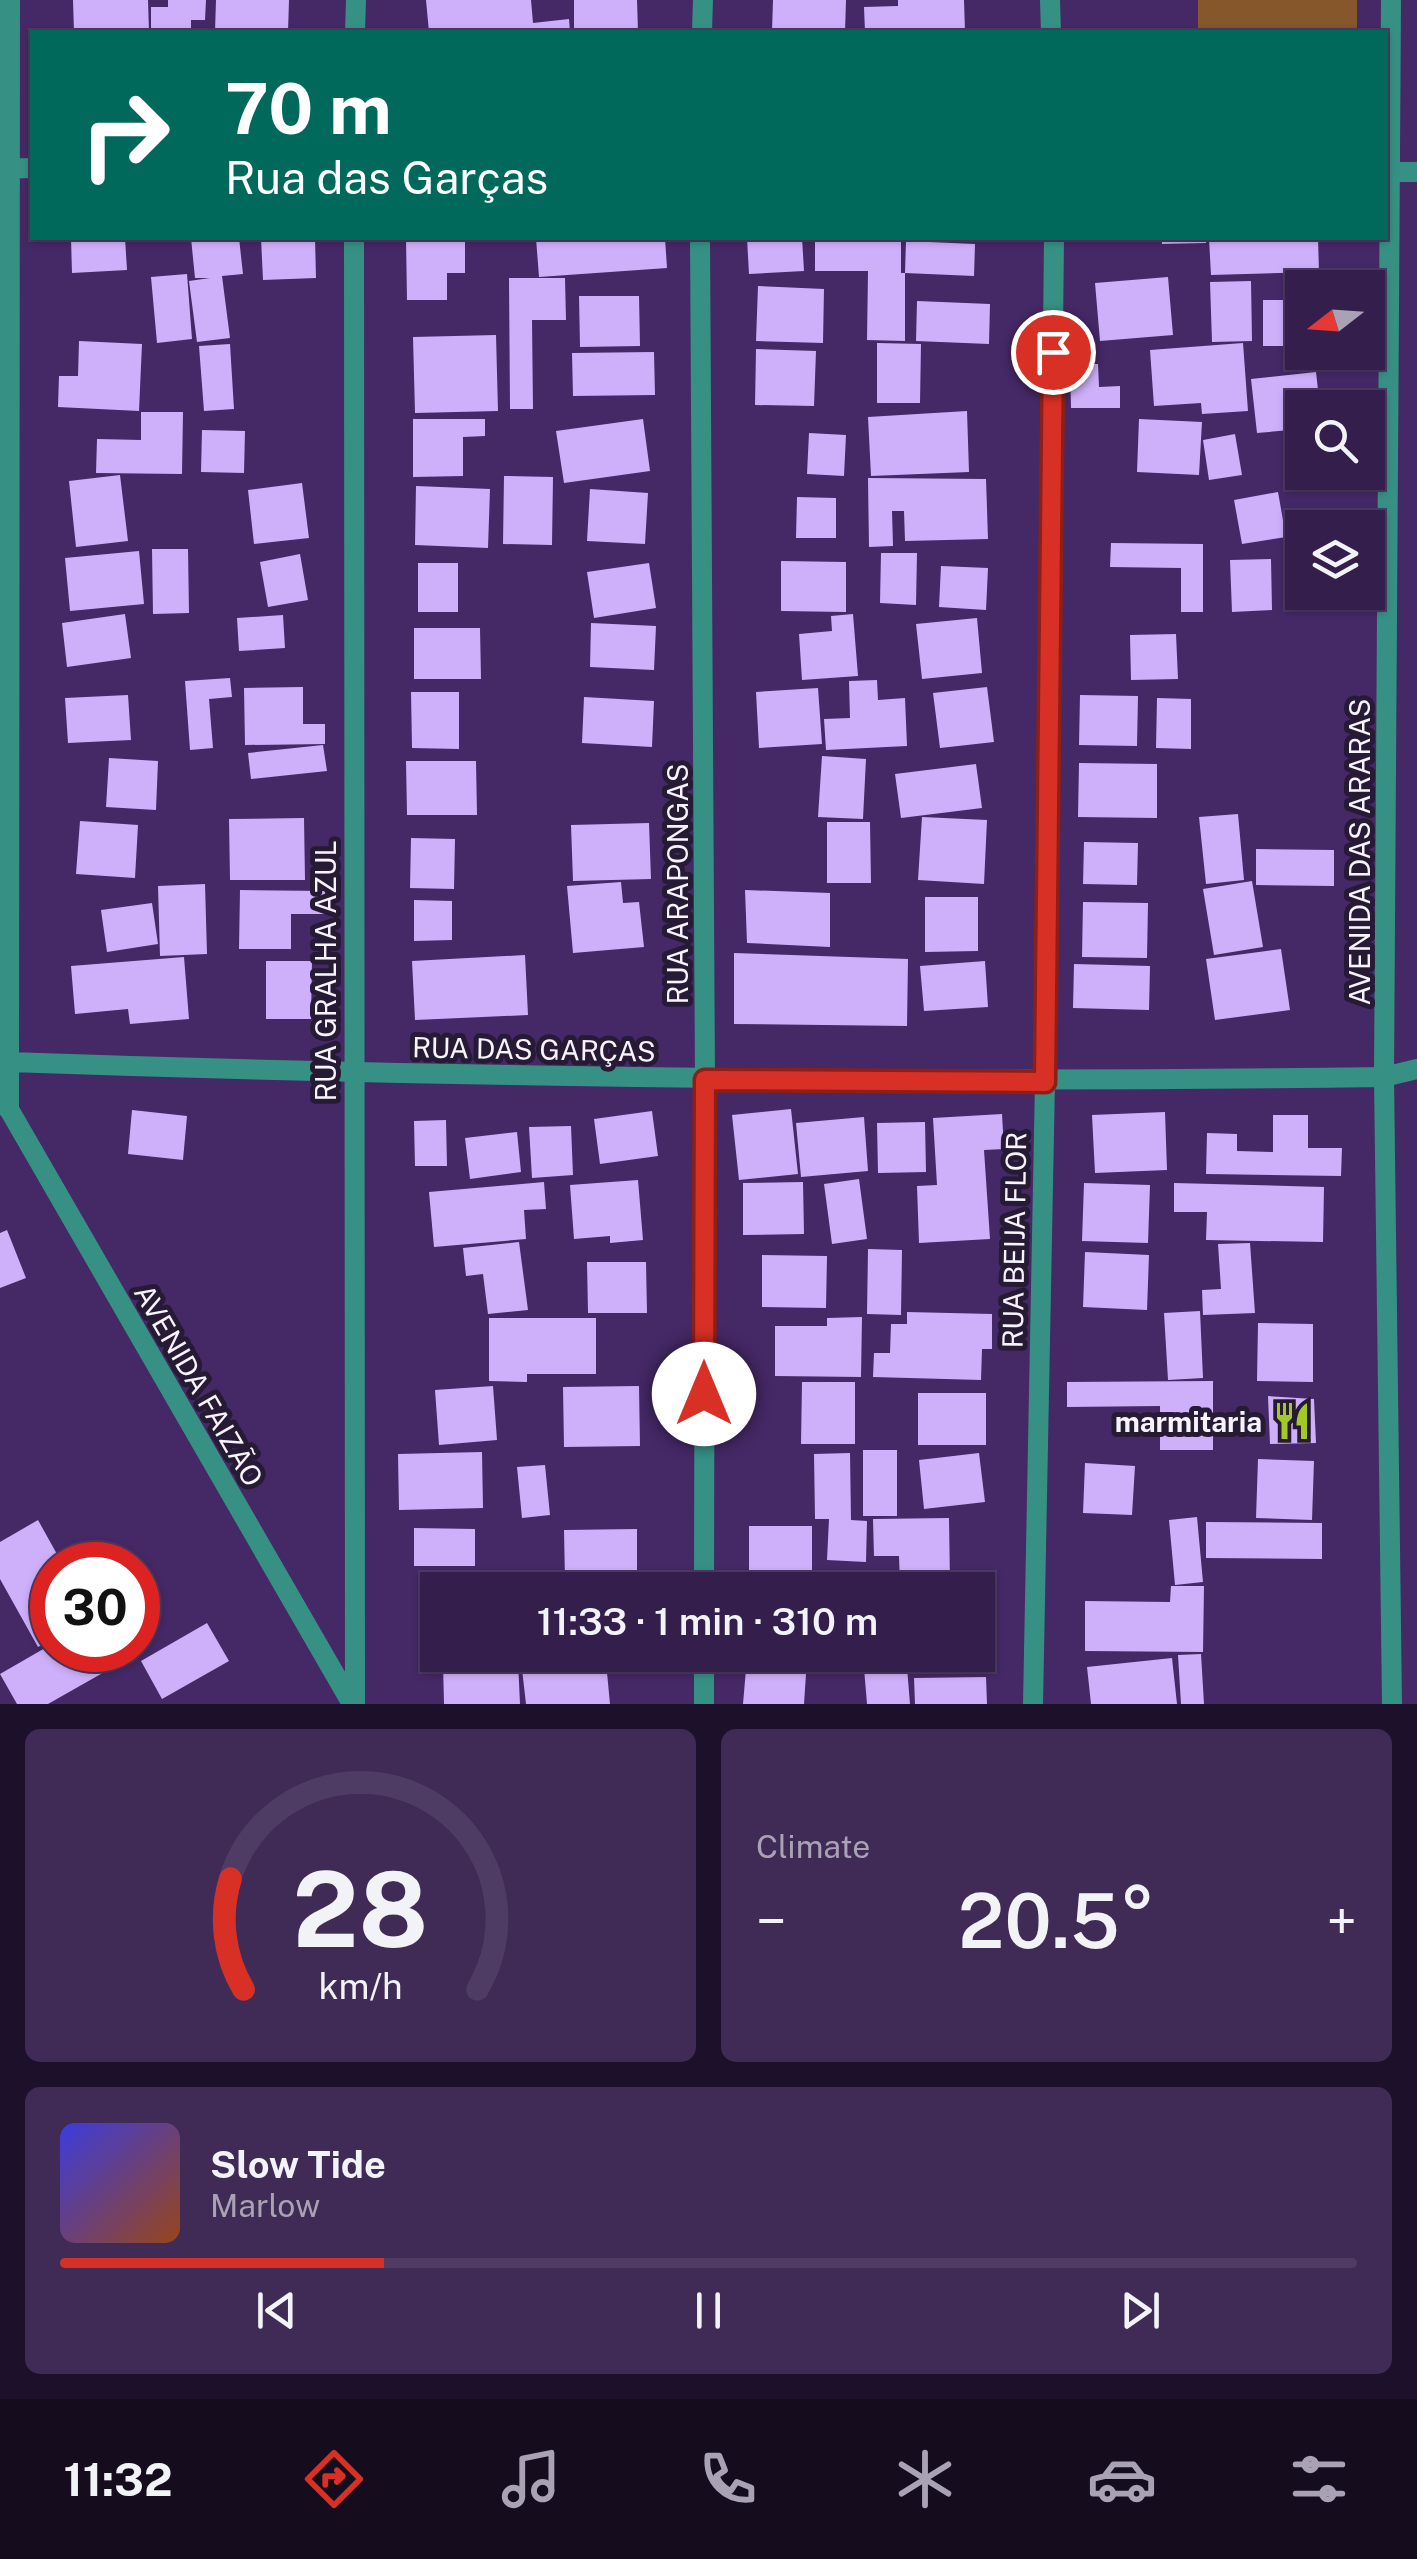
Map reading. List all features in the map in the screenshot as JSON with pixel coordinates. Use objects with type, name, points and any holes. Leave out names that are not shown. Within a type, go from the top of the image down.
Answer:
[{"type":"street","points":[[4,1101],[8,1062],[5,168],[10,0]]},
{"type":"street","points":[[356,0],[356,30]]},
{"type":"street","points":[[702,30],[703,0]]},
{"type":"street","points":[[1050,0],[1051,30]]},
{"type":"street","name":"AVENIDA DAS ARARAS","points":[[1388,172],[1391,0]]},
{"type":"street","points":[[1388,172],[1417,172]]},
{"type":"street","name":"RUA GRALHA AZUL","points":[[354,240],[354,1704]]},
{"type":"street","name":"RUA ARAPONGAS","points":[[700,240],[704,1572]]},
{"type":"street","name":"RUA BEIJA FLOR","points":[[1033,1704],[1045,1082],[1054,240]]},
{"type":"street","name":"AVENIDA DAS ARARAS","points":[[1388,240],[1384,1077],[1392,1704]]},
{"type":"street","name":"RUA DAS GARÇAS","points":[[8,1062],[352,1074],[1045,1082],[1384,1077],[1417,1069]]},
{"type":"street","name":"AVENIDA FAIZÃO","points":[[4,1101],[354,1704]]},
{"type":"street","points":[[704,1672],[704,1704]]},
{"type":"shaded area","points":[[1198,0],[1357,0],[1357,30],[1198,30]]},
{"type":"building","points":[[73,0],[148,0],[149,30],[74,30]]},
{"type":"building","points":[[168,0],[206,0],[205,20],[191,20],[191,30],[151,30],[151,7],[168,7]]},
{"type":"building","points":[[216,0],[289,0],[288,30],[215,30]]},
{"type":"building","points":[[426,0],[531,0],[533,23],[569,19],[570,30],[429,30]]},
{"type":"building","points":[[574,0],[637,0],[638,30],[574,30]]},
{"type":"building","points":[[773,0],[846,0],[845,30],[772,30]]},
{"type":"building","points":[[898,0],[964,0],[965,30],[865,30],[864,7],[898,6]]},
{"type":"building","points":[[71,240],[125,240],[127,270],[72,273]]},
{"type":"building","points":[[191,240],[239,240],[243,274],[222,276],[230,338],[197,342],[189,281],[210,278],[195,278]]},
{"type":"building","points":[[261,240],[315,240],[316,278],[263,280]]},
{"type":"building","points":[[406,240],[465,240],[465,273],[447,273],[447,300],[407,300]]},
{"type":"building","points":[[536,240],[665,240],[667,268],[539,277]]},
{"type":"building","points":[[747,240],[802,240],[804,271],[749,274]]},
{"type":"building","points":[[815,240],[901,240],[905,341],[867,340],[868,271],[815,271]]},
{"type":"building","points":[[1162,240],[1206,240],[1206,243],[1162,244]]},
{"type":"building","points":[[1209,240],[1318,240],[1319,270],[1211,275]]},
{"type":"building","points":[[906,241],[975,244],[974,276],[905,273]]},
{"type":"building","points":[[187,274],[192,339],[157,343],[151,277]]},
{"type":"building","points":[[1168,277],[1173,335],[1100,341],[1095,283]]},
{"type":"building","points":[[509,278],[565,278],[566,320],[532,320],[533,409],[510,409]]},
{"type":"building","points":[[1251,281],[1252,341],[1212,342],[1210,282]]},
{"type":"building","points":[[758,286],[824,289],[823,343],[756,341]]},
{"type":"building","points":[[579,296],[639,296],[640,346],[580,347]]},
{"type":"building","points":[[1263,300],[1285,300],[1285,346],[1263,346]]},
{"type":"building","points":[[917,301],[990,304],[989,344],[916,341]]},
{"type":"building","points":[[496,335],[498,411],[415,413],[413,337]]},
{"type":"building","points":[[79,341],[142,344],[139,411],[58,407],[59,376],[78,376]]},
{"type":"building","points":[[877,343],[921,344],[920,403],[877,403]]},
{"type":"building","points":[[1243,343],[1248,411],[1202,414],[1201,403],[1154,406],[1150,350]]},
{"type":"building","points":[[230,344],[234,409],[204,411],[199,346]]},
{"type":"building","points":[[756,349],[816,351],[814,406],[755,405]]},
{"type":"building","points":[[654,352],[655,395],[573,396],[572,353]]},
{"type":"building","points":[[1070,364],[1098,364],[1099,387],[1120,386],[1120,408],[1071,408]]},
{"type":"building","points":[[1316,372],[1318,390],[1285,390],[1285,431],[1257,433],[1251,379]]},
{"type":"building","points":[[967,411],[969,472],[871,476],[868,417]]},
{"type":"building","points":[[141,412],[183,412],[182,474],[96,473],[97,439],[141,440]]},
{"type":"building","points":[[413,419],[485,419],[485,436],[463,437],[463,476],[413,477]]},
{"type":"building","points":[[643,419],[650,471],[564,483],[556,431]]},
{"type":"building","points":[[1139,419],[1202,422],[1199,475],[1137,472]]},
{"type":"building","points":[[202,430],[245,431],[244,473],[201,472]]},
{"type":"building","points":[[809,433],[846,435],[844,476],[807,474]]},
{"type":"building","points":[[1235,434],[1242,475],[1209,480],[1203,440]]},
{"type":"building","points":[[120,475],[128,541],[76,547],[69,481]]},
{"type":"building","points":[[504,476],[553,477],[552,545],[503,544]]},
{"type":"building","points":[[868,478],[986,479],[988,539],[905,541],[904,511],[892,511],[893,546],[869,547]]},
{"type":"building","points":[[302,483],[309,538],[254,544],[248,490]]},
{"type":"building","points":[[416,486],[490,489],[488,548],[415,545]]},
{"type":"building","points":[[590,489],[648,493],[645,544],[587,541]]},
{"type":"building","points":[[1278,492],[1285,537],[1242,544],[1234,500]]},
{"type":"building","points":[[797,497],[836,498],[836,538],[796,538]]},
{"type":"building","points":[[1111,543],[1203,544],[1203,612],[1181,612],[1181,568],[1110,567]]},
{"type":"building","points":[[152,549],[188,549],[189,613],[153,614]]},
{"type":"building","points":[[139,551],[144,604],[70,611],[65,558]]},
{"type":"building","points":[[881,553],[917,553],[916,605],[880,603]]},
{"type":"building","points":[[300,554],[308,600],[268,607],[260,562]]},
{"type":"building","points":[[1271,559],[1272,610],[1232,612],[1230,560]]},
{"type":"building","points":[[781,561],[846,562],[846,612],[781,611]]},
{"type":"building","points":[[418,563],[458,563],[458,612],[418,612]]},
{"type":"building","points":[[649,563],[656,608],[594,618],[587,572]]},
{"type":"building","points":[[941,566],[988,568],[986,610],[939,607]]},
{"type":"building","points":[[125,614],[131,658],[67,667],[62,623]]},
{"type":"building","points":[[853,614],[858,676],[802,680],[799,634],[832,631],[831,616]]},
{"type":"building","points":[[283,615],[285,648],[239,651],[237,618]]},
{"type":"building","points":[[977,618],[982,673],[922,679],[916,624]]},
{"type":"building","points":[[591,623],[656,626],[654,670],[590,667]]},
{"type":"building","points":[[414,628],[480,628],[481,679],[414,679]]},
{"type":"building","points":[[1176,634],[1178,679],[1131,680],[1130,635]]},
{"type":"building","points":[[230,678],[232,697],[209,699],[213,748],[190,750],[185,681]]},
{"type":"building","points":[[877,680],[878,700],[905,698],[907,746],[826,750],[824,719],[850,718],[849,681]]},
{"type":"building","points":[[303,687],[303,724],[325,724],[325,744],[245,745],[244,688]]},
{"type":"building","points":[[987,687],[994,742],[940,748],[933,693]]},
{"type":"building","points":[[818,688],[822,744],[759,748],[756,692]]},
{"type":"building","points":[[411,692],[459,692],[459,749],[412,748]]},
{"type":"building","points":[[128,695],[131,740],[68,743],[65,698]]},
{"type":"building","points":[[1080,695],[1138,696],[1137,746],[1079,745]]},
{"type":"building","points":[[584,697],[654,701],[652,747],[582,743]]},
{"type":"building","points":[[1157,698],[1191,699],[1191,749],[1156,748]]},
{"type":"building","points":[[323,745],[327,771],[251,779],[248,753]]},
{"type":"building","points":[[822,756],[866,759],[863,819],[818,817]]},
{"type":"building","points":[[109,758],[158,761],[156,810],[106,807]]},
{"type":"building","points":[[406,761],[476,761],[477,815],[407,815]]},
{"type":"building","points":[[1079,763],[1157,764],[1157,818],[1078,817]]},
{"type":"building","points":[[976,764],[982,808],[901,818],[895,774]]},
{"type":"building","points":[[1238,814],[1244,880],[1206,884],[1199,817]]},
{"type":"building","points":[[922,817],[987,820],[984,884],[918,880]]},
{"type":"building","points":[[304,818],[305,880],[230,880],[229,819]]},
{"type":"building","points":[[80,821],[138,825],[135,878],[76,874]]},
{"type":"building","points":[[827,822],[870,822],[871,883],[827,883]]},
{"type":"building","points":[[649,823],[651,879],[573,881],[571,825]]},
{"type":"building","points":[[411,838],[455,839],[454,889],[410,888]]},
{"type":"building","points":[[1084,842],[1138,843],[1137,885],[1083,884]]},
{"type":"building","points":[[1256,849],[1334,850],[1334,886],[1256,885]]},
{"type":"building","points":[[1252,881],[1263,947],[1214,955],[1203,889]]},
{"type":"building","points":[[621,882],[623,903],[639,902],[644,947],[573,953],[567,886]]},
{"type":"building","points":[[205,884],[207,954],[160,956],[158,886]]},
{"type":"building","points":[[240,890],[325,891],[325,914],[291,914],[291,949],[239,949]]},
{"type":"building","points":[[745,890],[830,893],[830,947],[747,943]]},
{"type":"building","points":[[925,897],[978,897],[978,951],[925,952]]},
{"type":"building","points":[[414,900],[452,901],[452,940],[414,941]]},
{"type":"building","points":[[1083,902],[1148,903],[1147,958],[1082,957]]},
{"type":"building","points":[[152,903],[158,944],[107,952],[101,910]]},
{"type":"building","points":[[1281,949],[1290,1010],[1215,1020],[1206,959]]},
{"type":"building","points":[[734,953],[908,959],[907,1026],[734,1024]]},
{"type":"building","points":[[525,955],[528,1015],[415,1020],[412,961]]},
{"type":"building","points":[[184,957],[189,1019],[130,1024],[128,1009],[75,1014],[71,966]]},
{"type":"building","points":[[266,961],[312,961],[311,1019],[266,1019]]},
{"type":"building","points":[[985,961],[988,1007],[924,1011],[920,966]]},
{"type":"building","points":[[1074,964],[1150,966],[1149,1010],[1073,1008]]},
{"type":"building","points":[[791,1109],[798,1174],[739,1180],[732,1115]]},
{"type":"building","points":[[132,1110],[187,1116],[183,1160],[128,1154]]},
{"type":"building","points":[[652,1111],[658,1156],[600,1164],[594,1119]]},
{"type":"building","points":[[1165,1112],[1167,1170],[1095,1173],[1092,1115]]},
{"type":"building","points":[[1002,1114],[1004,1149],[984,1150],[990,1239],[919,1243],[917,1186],[937,1185],[933,1118]]},
{"type":"building","points":[[1273,1115],[1308,1115],[1308,1148],[1342,1148],[1341,1176],[1206,1174],[1207,1133],[1237,1134],[1237,1151],[1273,1152]]},
{"type":"building","points":[[864,1117],[868,1171],[801,1177],[796,1123]]},
{"type":"building","points":[[446,1120],[447,1166],[415,1166],[414,1121]]},
{"type":"building","points":[[925,1122],[926,1172],[878,1173],[877,1123]]},
{"type":"building","points":[[571,1126],[573,1175],[532,1178],[529,1127]]},
{"type":"building","points":[[517,1132],[521,1172],[470,1179],[465,1138]]},
{"type":"building","points":[[859,1179],[867,1239],[832,1244],[824,1184]]},
{"type":"building","points":[[638,1180],[643,1240],[610,1243],[610,1236],[574,1239],[570,1185]]},
{"type":"building","points":[[544,1182],[546,1209],[524,1210],[526,1239],[434,1247],[429,1192]]},
{"type":"building","points":[[803,1182],[804,1234],[743,1235],[743,1183]]},
{"type":"building","points":[[1084,1183],[1150,1185],[1148,1243],[1082,1241]]},
{"type":"building","points":[[1174,1183],[1324,1187],[1323,1242],[1206,1240],[1207,1212],[1174,1212]]},
{"type":"building","points":[[7,1230],[26,1278],[0,1288],[0,1233]]},
{"type":"building","points":[[519,1242],[528,1310],[488,1314],[483,1274],[466,1276],[463,1248]]},
{"type":"building","points":[[1250,1243],[1255,1313],[1203,1315],[1202,1290],[1221,1289],[1218,1244]]},
{"type":"building","points":[[868,1249],[902,1250],[901,1315],[867,1314]]},
{"type":"building","points":[[1085,1252],[1149,1255],[1147,1310],[1083,1307]]},
{"type":"building","points":[[762,1255],[827,1256],[826,1308],[762,1307]]},
{"type":"building","points":[[587,1262],[646,1262],[647,1313],[588,1313]]},
{"type":"building","points":[[1200,1311],[1203,1378],[1168,1380],[1164,1313]]},
{"type":"building","points":[[907,1312],[992,1314],[992,1349],[982,1349],[981,1380],[873,1377],[874,1353],[890,1353],[891,1324],[907,1324]]},
{"type":"building","points":[[862,1317],[861,1377],[775,1376],[775,1326],[827,1326],[827,1318]]},
{"type":"building","points":[[489,1318],[596,1318],[596,1374],[527,1374],[527,1382],[489,1381]]},
{"type":"building","points":[[1258,1323],[1313,1324],[1313,1382],[1257,1381]]},
{"type":"building","points":[[1213,1381],[1213,1450],[1160,1450],[1160,1406],[1067,1407],[1067,1382]]},
{"type":"building","points":[[802,1382],[855,1382],[855,1444],[801,1444]]},
{"type":"building","points":[[493,1386],[497,1440],[439,1445],[435,1390]]},
{"type":"building","points":[[639,1386],[640,1446],[564,1447],[563,1387]]},
{"type":"building","points":[[918,1393],[986,1393],[986,1445],[918,1445]]},
{"type":"building","name":"marmitaria","points":[[1268,1396],[1314,1399],[1316,1443],[1270,1444]]},
{"type":"building","points":[[863,1450],[897,1450],[897,1516],[863,1516]]},
{"type":"building","points":[[482,1452],[483,1508],[399,1510],[398,1454]]},
{"type":"building","points":[[850,1453],[851,1520],[867,1521],[866,1562],[827,1560],[829,1519],[815,1519],[814,1454]]},
{"type":"building","points":[[979,1453],[985,1502],[924,1509],[919,1460]]},
{"type":"building","points":[[1258,1459],[1314,1461],[1312,1520],[1256,1518]]},
{"type":"building","points":[[1085,1463],[1135,1466],[1132,1515],[1083,1513]]},
{"type":"building","points":[[545,1465],[550,1515],[522,1518],[517,1467]]},
{"type":"building","points":[[1197,1517],[1203,1582],[1175,1585],[1169,1520]]},
{"type":"building","points":[[949,1518],[950,1572],[900,1572],[899,1556],[874,1556],[873,1519]]},
{"type":"building","points":[[38,1520],[50,1542],[30,1542],[30,1633],[0,1579],[0,1542]]},
{"type":"building","points":[[1206,1522],[1322,1523],[1322,1559],[1206,1558]]},
{"type":"building","points":[[749,1526],[812,1526],[812,1572],[749,1572]]},
{"type":"building","points":[[414,1528],[475,1529],[475,1566],[414,1566]]},
{"type":"building","points":[[637,1529],[637,1572],[565,1572],[564,1530]]},
{"type":"building","points":[[1171,1586],[1204,1586],[1203,1652],[1085,1651],[1085,1601],[1170,1602]]},
{"type":"building","points":[[207,1623],[229,1661],[162,1699],[147,1672],[160,1672],[160,1650]]},
{"type":"building","points":[[1201,1654],[1204,1704],[1181,1704],[1178,1655]]},
{"type":"building","points":[[30,1657],[30,1672],[104,1672],[48,1704],[17,1704],[0,1674]]},
{"type":"building","points":[[1172,1658],[1177,1704],[1091,1704],[1087,1667]]},
{"type":"building","points":[[443,1672],[519,1672],[520,1704],[444,1704]]},
{"type":"building","points":[[522,1672],[607,1672],[610,1704],[526,1704]]},
{"type":"building","points":[[746,1672],[806,1674],[804,1704],[743,1704]]},
{"type":"building","points":[[864,1672],[907,1672],[910,1704],[867,1704]]},
{"type":"building","points":[[986,1677],[987,1704],[915,1704],[914,1678]]},
{"type":"place","name":"marmitaria","points":[[1292,1421]]},
{"type":"route","points":[[704,1394],[705,1080],[1045,1082],[1053,352]]}]
